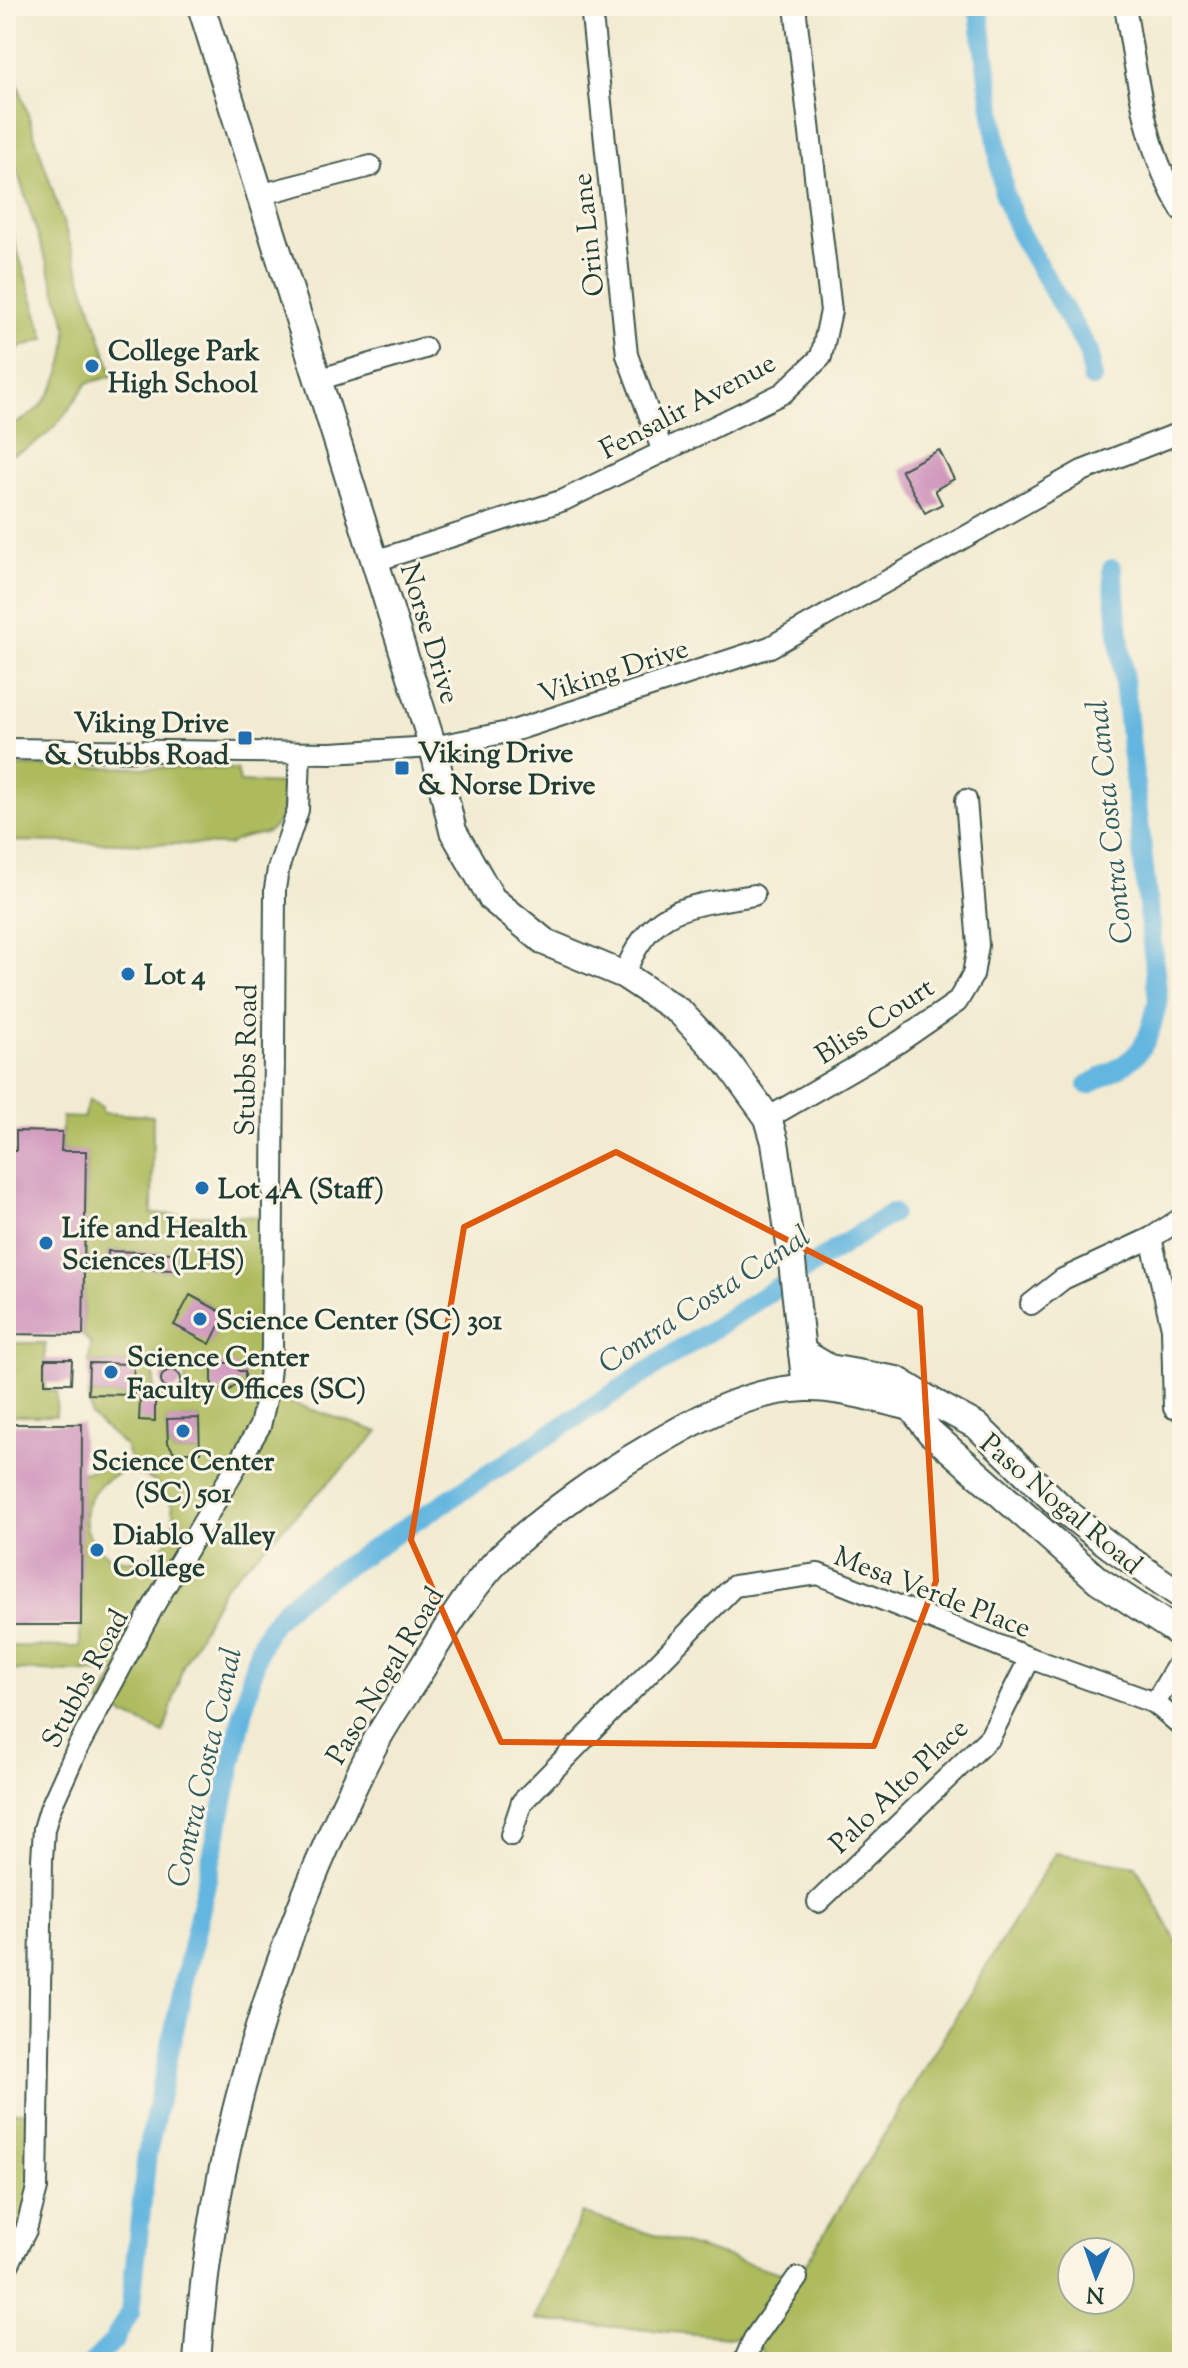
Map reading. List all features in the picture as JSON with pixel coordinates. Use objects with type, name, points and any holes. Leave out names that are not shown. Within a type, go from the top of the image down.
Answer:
[{"type":"street","name":"Norse Drive","points":[[201,6],[433,747],[453,831],[492,899],[545,942],[624,975],[680,1012],[728,1063],[768,1118],[775,1142],[792,1258],[806,1388]]},
{"type":"street","name":"Orin Lane","points":[[591,6],[627,355],[663,452]]},
{"type":"street","name":"Fensalir Avenue","points":[[375,561],[564,500],[783,393],[821,357],[831,311],[795,6]]},
{"type":"street","points":[[1125,6],[1143,117],[1170,192],[1182,211]]},
{"type":"street","points":[[259,195],[371,166]]},
{"type":"street","points":[[317,380],[425,348]]},
{"type":"street","name":"Viking Drive","points":[[6,749],[300,753],[381,751],[433,747],[513,731],[770,647],[1082,471],[1182,432]]},
{"type":"street","name":"Stubbs Road","points":[[6,2269],[26,2230],[37,2188],[44,1829],[78,1747],[153,1607],[260,1426],[267,1395],[272,1349],[275,889],[278,869],[298,810],[300,753]]},
{"type":"street","name":"Bliss Court","points":[[768,1118],[899,1042],[957,1002],[973,975],[978,945],[966,800]]},
{"type":"street","points":[[624,975],[634,949],[652,925],[684,907],[754,895]]},
{"type":"street","points":[[1031,1304],[1063,1279],[1151,1238],[1182,1218]]},
{"type":"street","points":[[1151,1238],[1172,1328],[1174,1408]]},
{"type":"street","points":[[802,1352],[829,1368],[897,1380],[938,1405]]},
{"type":"street","name":"Paso Nogal Road","points":[[197,2362],[199,2321],[219,2197],[251,2048],[304,1895],[374,1744],[466,1598],[513,1545],[619,1465],[706,1414],[754,1396],[806,1388],[911,1407],[938,1405],[977,1426],[1065,1511],[1182,1596]]},
{"type":"street","name":"Paso Nogal Road","points":[[911,1407],[930,1432],[1098,1580],[1182,1635]]},
{"type":"street","name":"Mesa Verde Place","points":[[511,1835],[522,1802],[734,1586],[818,1574],[1030,1658],[1155,1703]]},
{"type":"street","points":[[1182,1657],[1155,1703],[1182,1726]]},
{"type":"street","name":"Palo Alto Place","points":[[818,1902],[990,1737],[1030,1658]]},
{"type":"street","points":[[744,2362],[754,2339],[797,2278]]},
{"type":"street","name":"Paso Nogal Road","points":[[182,2362],[199,2321]]},
{"type":"highlighted area","points":[[616,1152],[920,1308],[936,1581],[874,1746],[501,1742],[411,1540],[464,1227]]},
{"type":"green space","points":[[6,47],[113,376],[87,383],[63,417],[43,437],[20,451],[6,455],[6,427],[34,411],[54,386],[64,356],[66,323],[6,136]]},
{"type":"green space","points":[[6,214],[45,339],[6,352]]},
{"type":"green space","points":[[6,766],[237,769],[240,782],[284,784],[282,807],[278,821],[269,831],[229,845],[6,841]]},
{"type":"green space","points":[[89,1100],[102,1107],[102,1113],[153,1116],[152,1214],[272,1217],[268,1395],[379,1432],[225,1586],[183,1666],[164,1733],[100,1704],[116,1673],[6,1670],[6,1646],[80,1647],[81,1473],[131,1461],[125,1446],[91,1416],[88,1394],[133,1395],[139,1392],[139,1384],[133,1383],[133,1364],[89,1363],[91,1344],[83,1335],[86,1152],[61,1151],[62,1117],[83,1118]],"holes":[[[108,1251],[175,1253],[175,1270],[108,1268]],[[190,1295],[225,1314],[210,1343]],[[154,1354],[168,1354],[186,1363],[184,1396],[154,1395]],[[199,1418],[199,1452],[174,1452],[168,1443],[167,1420]],[[121,1473],[142,1476],[158,1484],[168,1497],[173,1513],[172,1529],[166,1543],[153,1554],[135,1560],[117,1559],[101,1550],[92,1540],[85,1517],[92,1495]]]},
{"type":"green space","points":[[11,1343],[45,1343],[45,1390],[57,1391],[56,1416],[11,1416]]},
{"type":"green space","points":[[1055,1853],[1136,1866],[1182,1952],[1182,2362],[792,2362],[768,2359],[753,2339],[535,2320],[582,2213],[797,2278]]},
{"type":"green space","points":[[6,2112],[39,2112],[37,2188],[6,2269]]},
{"type":"building","points":[[939,450],[954,479],[935,490],[942,504],[925,513],[901,470]]},
{"type":"building","name":"Life and Health Sciences (LHS)","points":[[16,1131],[62,1132],[61,1151],[86,1151],[83,1335],[6,1334],[9,1151],[16,1151]]},
{"type":"building","points":[[108,1251],[175,1253],[175,1270],[107,1268]]},
{"type":"building","name":"Science Center (SC) 301","points":[[190,1295],[225,1314],[210,1344],[174,1325]]},
{"type":"building","points":[[45,1359],[72,1359],[71,1383],[45,1383]]},
{"type":"building","name":"Science Center Faculty Offices (SC)","points":[[89,1363],[134,1364],[133,1383],[139,1383],[139,1392],[134,1392],[134,1395],[88,1394]]},
{"type":"building","points":[[212,1363],[233,1363],[239,1371],[245,1371],[245,1382],[238,1382],[230,1390],[212,1390]]},
{"type":"building","points":[[171,1370],[178,1373],[181,1380],[178,1387],[171,1390],[164,1387],[161,1380],[164,1373]]},
{"type":"building","points":[[140,1399],[155,1400],[155,1421],[139,1420]]},
{"type":"building","name":"Science Center (SC) 501","points":[[199,1418],[200,1452],[174,1452],[168,1443],[167,1419]]},
{"type":"building","points":[[6,1424],[82,1424],[81,1625],[6,1625]]},
{"type":"waterway","name":"Contra Costa Canal","points":[[978,6],[1004,194],[1019,232],[1089,352],[1092,378]]},
{"type":"waterway","name":"Contra Costa Canal","points":[[1088,1085],[1137,1053],[1149,1033],[1158,1000],[1112,569]]},
{"type":"waterway","name":"Contra Costa Canal","points":[[93,2362],[113,2342],[130,2312],[147,2154],[248,1691],[260,1646],[272,1624],[306,1592],[892,1213]]},
{"type":"place","name":"College Park High School","points":[[92,366]]},
{"type":"place","name":"Viking Drive & Stubbs Road","points":[[245,738]]},
{"type":"place","name":"Viking Drive & Norse Drive","points":[[402,768]]},
{"type":"place","name":"Lot 4","points":[[128,974]]},
{"type":"place","name":"Lot 4A (Staff)","points":[[202,1188]]},
{"type":"place","name":"Life and Health Sciences (LHS)","points":[[46,1243]]},
{"type":"place","name":"Science Center (SC) 301","points":[[200,1319]]},
{"type":"place","name":"Science Center Faculty Offices (SC)","points":[[111,1372]]},
{"type":"place","name":"Science Center (SC) 501","points":[[183,1431]]},
{"type":"place","name":"Diablo Valley College","points":[[97,1550]]}]
